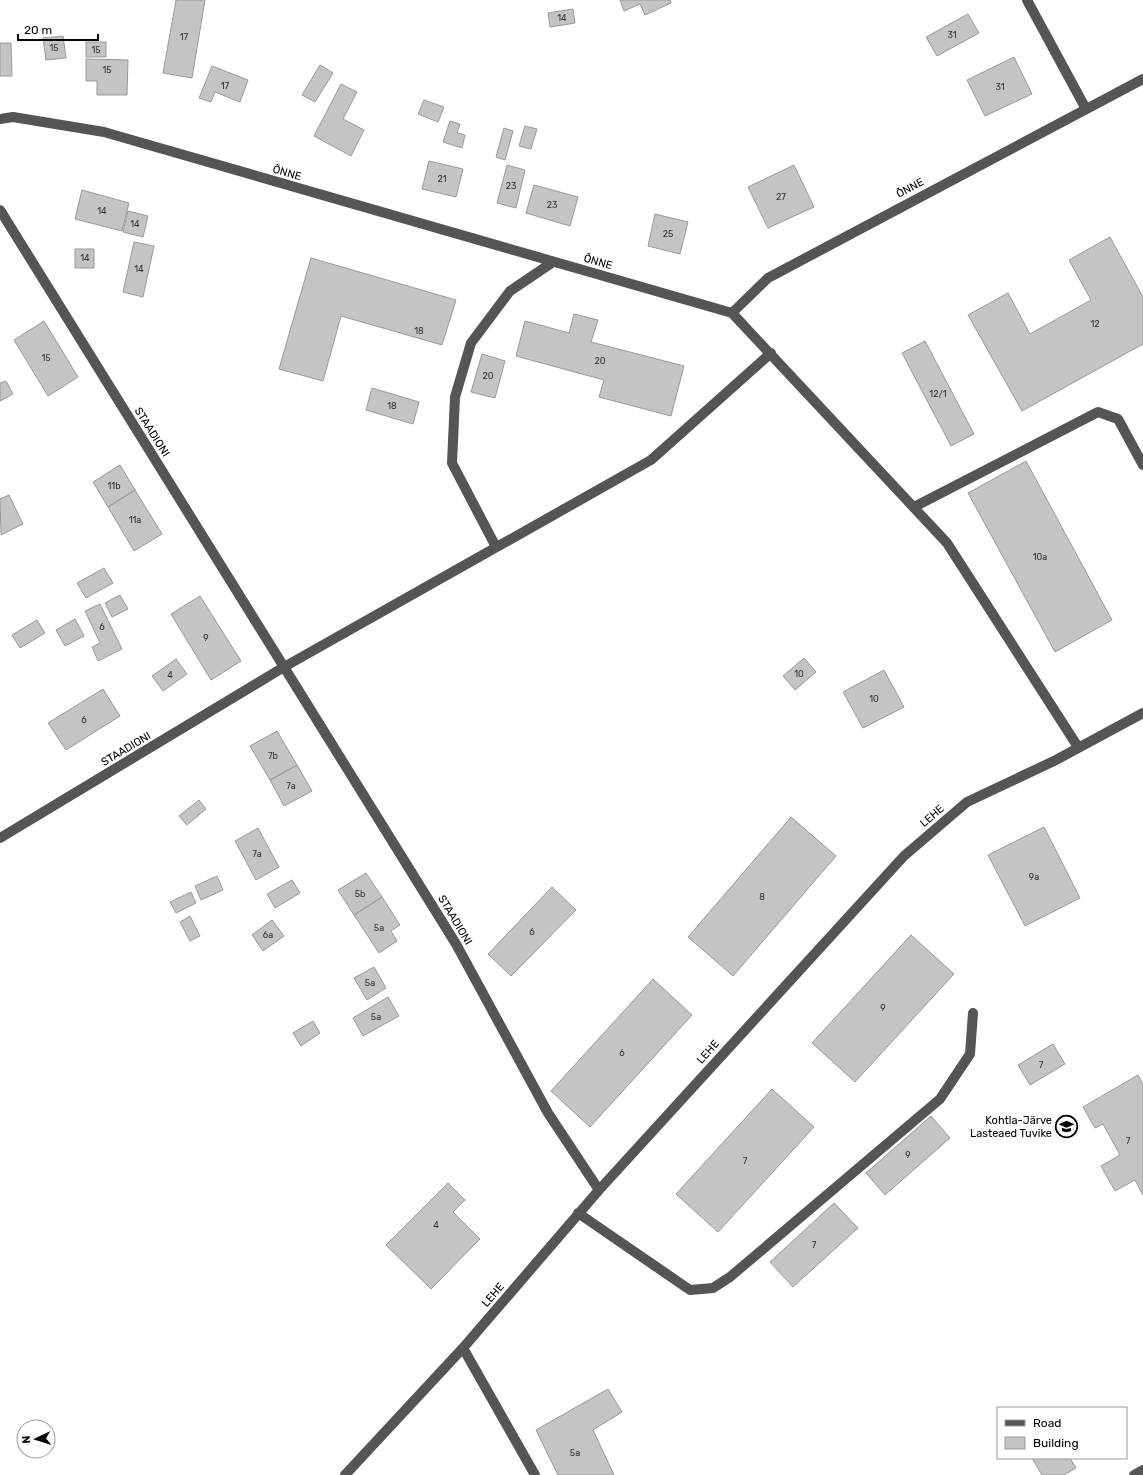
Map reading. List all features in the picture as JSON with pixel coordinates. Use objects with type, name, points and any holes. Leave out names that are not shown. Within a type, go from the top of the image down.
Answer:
[{"type":"street","points":[[1027,0],[1086,109]]},
{"type":"street","name":"ÕNNE","points":[[0,119],[13,117],[104,132],[732,313],[768,278],[1143,79]]},
{"type":"street","name":"STAADIONI","points":[[0,210],[456,944],[548,1113],[599,1190]]},
{"type":"street","points":[[496,547],[452,464],[455,397],[471,343],[510,292],[553,262]]},
{"type":"street","points":[[732,313],[947,543],[1078,747]]},
{"type":"street","points":[[284,667],[651,460],[771,353]]},
{"type":"street","points":[[914,507],[1098,412],[1118,419],[1143,465]]},
{"type":"street","name":"STAADIONI","points":[[0,838],[284,667]]},
{"type":"street","name":"LEHE","points":[[345,1475],[463,1348],[578,1213],[904,856],[967,802],[1056,760],[1143,713]]},
{"type":"street","points":[[578,1213],[690,1290],[713,1288],[730,1277],[940,1099],[970,1054],[973,1013]]},
{"type":"street","points":[[463,1348],[535,1475]]},
{"type":"street","points":[[1134,1475],[1143,1470]]},
{"type":"building","points":[[176,0],[205,0],[192,78],[163,73]]},
{"type":"building","points":[[620,0],[670,0],[671,3],[645,15],[640,4],[624,11]]},
{"type":"building","points":[[573,9],[575,23],[550,27],[548,13]]},
{"type":"building","points":[[968,14],[979,33],[937,56],[926,37]]},
{"type":"building","points":[[63,36],[66,58],[46,60],[43,38]]},
{"type":"building","points":[[86,42],[106,42],[106,57],[86,57]]},
{"type":"building","points":[[0,43],[11,43],[12,76],[0,76]]},
{"type":"building","points":[[1014,57],[1032,94],[985,116],[967,80]]},
{"type":"building","points":[[86,59],[128,60],[127,95],[97,95],[97,81],[86,81]]},
{"type":"building","points":[[320,65],[333,73],[315,102],[302,95]]},
{"type":"building","points":[[212,66],[248,80],[240,102],[215,92],[211,102],[199,98]]},
{"type":"building","points":[[341,84],[357,92],[343,119],[364,130],[351,156],[314,136]]},
{"type":"building","points":[[424,100],[444,107],[438,122],[418,114]]},
{"type":"building","points":[[450,121],[460,124],[457,133],[465,135],[462,148],[443,142]]},
{"type":"building","points":[[525,126],[537,129],[531,149],[519,146]]},
{"type":"building","points":[[504,128],[513,131],[505,160],[496,157]]},
{"type":"building","points":[[429,161],[463,169],[456,197],[422,189]]},
{"type":"building","points":[[507,165],[525,170],[516,208],[497,203]]},
{"type":"building","points":[[794,165],[814,207],[768,228],[748,187]]},
{"type":"building","points":[[534,185],[578,197],[570,226],[526,213]]},
{"type":"building","points":[[82,190],[129,203],[122,231],[75,219]]},
{"type":"building","points":[[128,211],[148,216],[143,237],[123,232]]},
{"type":"building","points":[[655,214],[688,222],[680,254],[648,246]]},
{"type":"building","points":[[1110,237],[1143,297],[1143,344],[1022,411],[968,315],[1008,293],[1030,334],[1091,300],[1069,260]]},
{"type":"building","points":[[134,242],[154,246],[143,297],[123,292]]},
{"type":"building","points":[[75,249],[94,249],[94,268],[75,268]]},
{"type":"building","points":[[311,258],[456,300],[442,345],[341,316],[323,381],[279,369]]},
{"type":"building","points":[[574,314],[598,320],[591,342],[684,366],[671,416],[599,397],[604,380],[516,356],[525,321],[569,333]]},
{"type":"building","points":[[44,321],[78,377],[48,396],[14,340]]},
{"type":"building","points":[[925,341],[974,434],[951,446],[902,353]]},
{"type":"building","points":[[482,354],[505,361],[495,398],[471,392]]},
{"type":"building","points":[[6,381],[13,394],[0,401],[0,383]]},
{"type":"building","points":[[372,388],[419,402],[413,424],[366,410]]},
{"type":"building","points":[[1026,461],[1112,620],[1055,652],[968,493]]},
{"type":"building","points":[[120,465],[135,490],[108,507],[93,482]]},
{"type":"building","points":[[135,490],[162,534],[134,551],[108,507]]},
{"type":"building","points":[[9,495],[23,524],[1,535],[0,499]]},
{"type":"building","points":[[104,568],[113,583],[86,598],[77,583]]},
{"type":"building","points":[[120,595],[128,609],[112,617],[105,603]]},
{"type":"building","points":[[200,596],[241,661],[211,680],[171,614]]},
{"type":"building","points":[[100,604],[122,649],[98,661],[92,647],[100,643],[85,611]]},
{"type":"building","points":[[75,619],[84,636],[65,646],[56,630]]},
{"type":"building","points":[[37,620],[45,633],[20,648],[12,635]]},
{"type":"building","points":[[804,658],[816,672],[795,690],[783,676]]},
{"type":"building","points":[[176,659],[187,674],[163,691],[152,676]]},
{"type":"building","points":[[884,670],[904,707],[863,728],[843,692]]},
{"type":"building","points":[[103,689],[120,716],[66,750],[48,723]]},
{"type":"building","points":[[277,731],[297,765],[270,780],[250,746]]},
{"type":"building","points":[[297,765],[312,791],[284,806],[270,780]]},
{"type":"building","points":[[199,800],[206,809],[187,825],[179,816]]},
{"type":"building","points":[[791,817],[836,856],[733,976],[688,937]]},
{"type":"building","points":[[1044,827],[1080,898],[1025,926],[988,855]]},
{"type":"building","points":[[258,828],[279,867],[256,880],[235,841]]},
{"type":"building","points":[[366,873],[382,897],[354,915],[338,890]]},
{"type":"building","points":[[217,876],[223,890],[201,900],[195,886]]},
{"type":"building","points":[[292,880],[300,893],[275,908],[267,894]]},
{"type":"building","points":[[552,887],[576,910],[511,976],[488,954]]},
{"type":"building","points":[[191,892],[196,903],[176,913],[170,902]]},
{"type":"building","points":[[382,897],[400,925],[391,931],[397,941],[379,953],[354,915]]},
{"type":"building","points":[[190,916],[200,936],[190,941],[180,922]]},
{"type":"building","points":[[272,920],[284,936],[263,951],[252,935]]},
{"type":"building","points":[[911,935],[954,974],[855,1082],[812,1043]]},
{"type":"building","points":[[374,967],[386,988],[367,1000],[354,978]]},
{"type":"building","points":[[653,979],[692,1015],[590,1127],[551,1091]]},
{"type":"building","points":[[388,997],[399,1016],[363,1036],[353,1018]]},
{"type":"building","points":[[313,1021],[320,1033],[301,1046],[293,1033]]},
{"type":"building","points":[[1053,1044],[1065,1064],[1030,1085],[1018,1065]]},
{"type":"building","points":[[1138,1075],[1143,1084],[1143,1195],[1135,1180],[1115,1191],[1101,1166],[1120,1155],[1103,1124],[1095,1128],[1083,1107]]},
{"type":"building","points":[[772,1089],[814,1127],[718,1232],[676,1194]]},
{"type":"building","points":[[931,1116],[950,1138],[885,1195],[866,1173]]},
{"type":"building","points":[[448,1183],[465,1200],[453,1212],[480,1239],[431,1289],[386,1245]]},
{"type":"building","points":[[834,1203],[858,1228],[793,1287],[770,1262]]},
{"type":"building","points":[[608,1389],[622,1412],[593,1430],[614,1475],[558,1475],[536,1430]]},
{"type":"building","points":[[1033,1459],[1071,1459],[1076,1468],[1064,1475],[1042,1475]]},
{"type":"place","name":"Kohtla-Järve Lasteaed Tuvike","points":[[1067,1126]]}]
